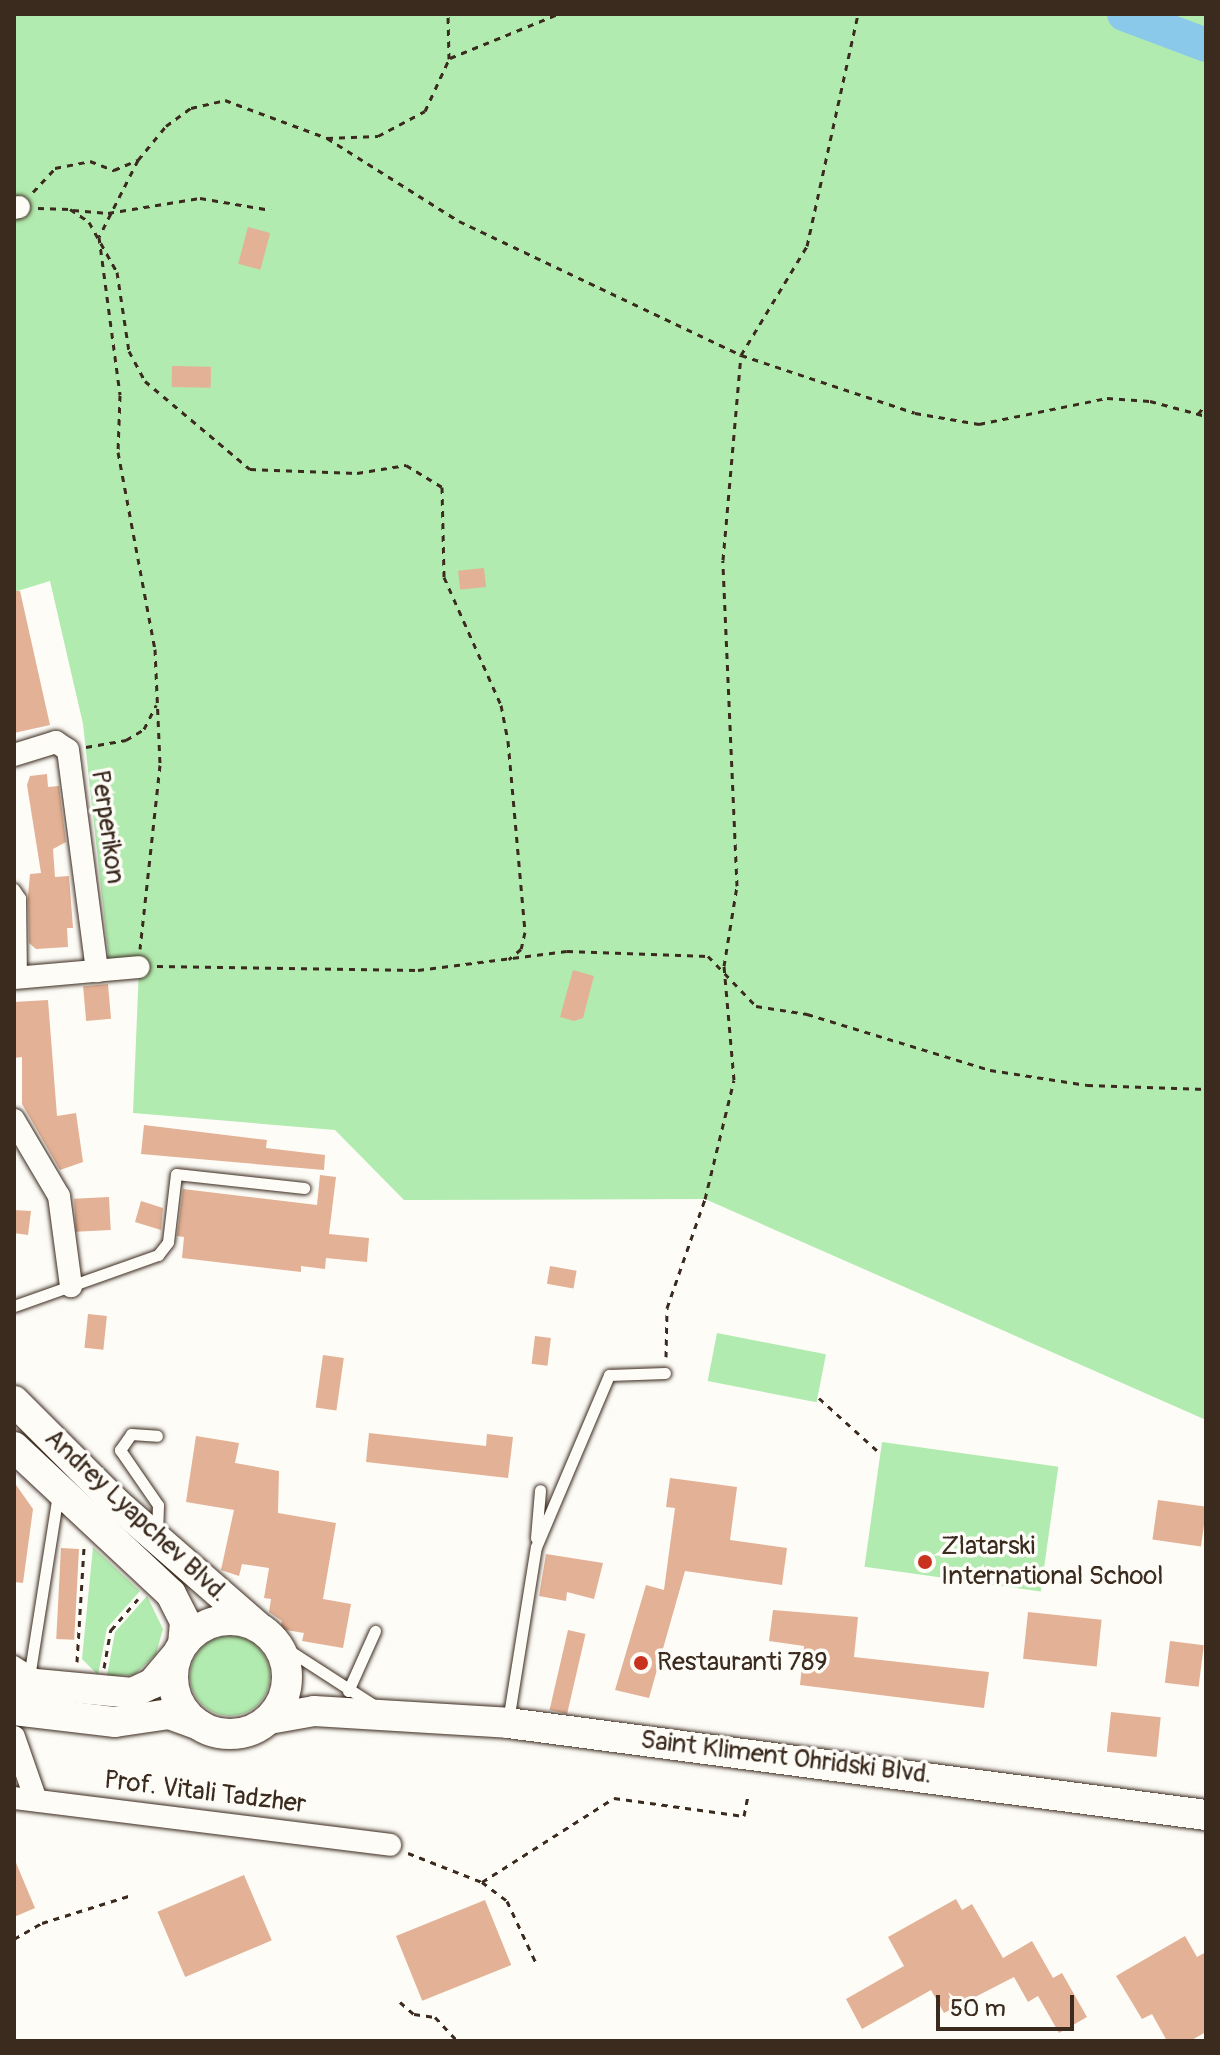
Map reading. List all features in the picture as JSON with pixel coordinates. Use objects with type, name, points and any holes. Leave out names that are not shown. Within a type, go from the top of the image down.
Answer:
[{"type":"main road","name":"Andrey Lyapchev Blvd.","points":[[14,1401],[155,1538],[273,1644]]},
{"type":"main road","name":"Andrey Lyapchev Blvd.","points":[[14,1447],[171,1594],[185,1622],[180,1649]]},
{"type":"main road","points":[[14,1710],[115,1722],[169,1714],[232,1735],[269,1719],[284,1696],[273,1644],[223,1620],[200,1627],[153,1683],[132,1693],[69,1676],[22,1677]]},
{"type":"main road","name":"Saint Kliment Ohridski Blvd.","points":[[273,1644],[308,1693],[356,1702],[408,1717],[508,1723],[1206,1815]]},
{"type":"main road","points":[[180,1649],[177,1696],[199,1725]]},
{"type":"main road","name":"Saint Kliment Ohridski Blvd.","points":[[269,1719],[290,1712],[356,1702]]},
{"type":"street","name":"Perperikon","points":[[14,755],[56,742],[68,750],[97,971]]},
{"type":"street","points":[[17,978],[139,967]]},
{"type":"street","points":[[14,1120],[59,1196],[71,1286]]},
{"type":"street","points":[[14,1710],[14,1723]]},
{"type":"street","points":[[14,1737],[25,1799]]},
{"type":"street","name":"Prof. Vitali Tadzher","points":[[25,1799],[390,1845]]},
{"type":"lane","points":[[14,889],[20,898],[17,978]]},
{"type":"lane","points":[[14,1306],[158,1255],[168,1242],[176,1174],[304,1188]]},
{"type":"lane","points":[[536,1547],[609,1375],[665,1373]]},
{"type":"lane","points":[[155,1538],[162,1516],[158,1505],[120,1450],[131,1434],[157,1436]]},
{"type":"lane","points":[[508,1723],[536,1547],[540,1490]]},
{"type":"lane","points":[[22,1677],[58,1491]]},
{"type":"lane","points":[[356,1702],[375,1631]]},
{"type":"lane","points":[[14,1661],[22,1677]]},
{"type":"path","points":[[327,138],[378,136],[425,111],[449,59],[448,14]]},
{"type":"path","points":[[449,59],[558,14]]},
{"type":"path","points":[[665,1373],[667,1308],[705,1199],[734,1080],[724,966],[737,886],[723,560],[741,355],[807,246],[858,14]]},
{"type":"path","points":[[1206,416],[1107,398],[979,424],[915,413],[741,355],[459,221],[327,138],[225,100],[191,108],[166,126],[138,160],[108,213],[99,237],[120,395],[118,452],[155,649],[160,765],[141,894],[139,967],[212,962],[418,970],[634,949],[708,956],[724,966],[756,1006],[807,1014],[990,1070],[1087,1085],[1206,1089]]},
{"type":"path","points":[[16,208],[55,168],[90,161],[114,170],[138,160]]},
{"type":"path","points":[[16,208],[108,213],[200,198],[271,210]]},
{"type":"path","points":[[70,209],[99,237],[117,272],[129,351],[145,381],[250,469],[357,473],[406,465],[442,487],[444,577],[501,705],[508,741],[525,932],[521,949],[507,960]]},
{"type":"path","points":[[1198,414],[1206,404]]},
{"type":"path","points":[[68,750],[126,740],[144,729],[157,702]]},
{"type":"path","points":[[819,1398],[881,1454]]},
{"type":"path","points":[[69,1676],[85,1534]]},
{"type":"path","points":[[102,1679],[111,1630],[147,1589]]},
{"type":"path","points":[[482,1882],[614,1798],[744,1816],[748,1795]]},
{"type":"path","points":[[390,1845],[482,1882],[521,1921],[536,1963]]},
{"type":"path","points":[[14,1939],[42,1923],[132,1895]]},
{"type":"path","points":[[400,2002],[414,2014],[435,2017],[457,2041]]},
{"type":"green space","points":[[14,14],[1206,14],[1206,1420],[705,1199],[404,1200],[335,1130],[133,1113],[139,967],[110,970],[83,724],[50,581],[14,592]]},
{"type":"green space","points":[[717,1333],[826,1354],[817,1402],[708,1381]]},
{"type":"green space","points":[[882,1442],[1058,1467],[1041,1592],[864,1567]]},
{"type":"green space","points":[[93,1547],[140,1591],[107,1628],[98,1675],[82,1659]]},
{"type":"green space","points":[[147,1596],[163,1629],[156,1654],[134,1675],[107,1676],[115,1632]]},
{"type":"green space","points":[[230,1636],[245,1639],[258,1648],[267,1661],[270,1676],[267,1691],[258,1704],[245,1713],[230,1716],[215,1713],[202,1704],[193,1691],[190,1676],[193,1661],[202,1648],[215,1639]]},
{"type":"building","points":[[248,227],[270,233],[260,270],[238,264]]},
{"type":"building","points":[[172,366],[211,367],[211,388],[172,387]]},
{"type":"building","points":[[484,568],[486,587],[460,590],[458,571]]},
{"type":"building","points":[[14,591],[20,591],[50,725],[14,733]]},
{"type":"building","points":[[47,774],[48,787],[59,786],[66,842],[53,849],[55,877],[69,876],[73,928],[67,928],[68,947],[36,949],[29,943],[28,895],[30,874],[41,873],[27,785],[30,776]]},
{"type":"building","points":[[573,970],[594,976],[583,1018],[574,1021],[560,1017]]},
{"type":"building","points":[[108,984],[111,1019],[86,1021],[83,986]]},
{"type":"building","points":[[48,1000],[57,1116],[76,1113],[83,1162],[60,1170],[22,1104],[22,1057],[14,1058],[14,1002]]},
{"type":"building","points":[[144,1125],[267,1140],[266,1148],[325,1155],[324,1170],[141,1154]]},
{"type":"building","points":[[320,1175],[336,1177],[329,1234],[369,1238],[367,1262],[326,1258],[325,1269],[301,1266],[301,1272],[182,1258],[184,1237],[177,1236],[183,1189],[317,1205]]},
{"type":"building","points":[[109,1197],[111,1230],[76,1232],[74,1199]]},
{"type":"building","points":[[141,1201],[163,1208],[161,1230],[135,1222]]},
{"type":"building","points":[[14,1210],[31,1211],[28,1235],[14,1233]]},
{"type":"building","points":[[550,1266],[577,1271],[573,1288],[547,1284]]},
{"type":"building","points":[[88,1314],[107,1316],[103,1350],[84,1348]]},
{"type":"building","points":[[535,1336],[551,1338],[547,1366],[532,1364]]},
{"type":"building","points":[[323,1355],[344,1358],[336,1410],[316,1407]]},
{"type":"building","points":[[369,1433],[486,1446],[487,1434],[513,1437],[508,1478],[366,1462]]},
{"type":"building","points":[[196,1436],[239,1443],[235,1463],[279,1471],[278,1513],[336,1523],[323,1599],[351,1604],[343,1648],[302,1641],[304,1633],[280,1629],[282,1621],[269,1612],[271,1599],[264,1598],[269,1568],[242,1564],[239,1576],[221,1570],[234,1510],[186,1502]]},
{"type":"building","points":[[670,1478],[737,1487],[730,1540],[787,1548],[782,1585],[685,1571],[649,1698],[615,1690],[646,1585],[664,1590],[675,1508],[666,1507]]},
{"type":"building","points":[[14,1482],[33,1509],[23,1583],[14,1582]]},
{"type":"building","points":[[1158,1500],[1206,1507],[1201,1546],[1152,1540]]},
{"type":"building","points":[[61,1548],[79,1549],[74,1640],[56,1639]]},
{"type":"building","points":[[546,1554],[603,1563],[594,1599],[567,1592],[566,1601],[539,1596]]},
{"type":"building","points":[[773,1610],[858,1617],[854,1657],[989,1672],[984,1708],[800,1685],[804,1646],[769,1641]]},
{"type":"building","points":[[1028,1612],[1102,1620],[1097,1666],[1023,1659]]},
{"type":"building","points":[[568,1630],[586,1634],[567,1714],[550,1710]]},
{"type":"building","points":[[1170,1641],[1204,1645],[1199,1687],[1165,1683]]},
{"type":"building","points":[[1111,1712],[1161,1717],[1157,1757],[1107,1752]]},
{"type":"building","points":[[14,1858],[35,1908],[14,1917]]},
{"type":"building","points":[[244,1875],[272,1940],[185,1977],[157,1912]]},
{"type":"building","points":[[956,1899],[962,1910],[972,1904],[1003,1958],[1032,1941],[1053,1978],[1062,1973],[1087,2017],[1059,2033],[1038,1996],[1028,2002],[1014,1977],[944,2013],[931,1990],[862,2029],[846,1999],[904,1966],[888,1937]]},
{"type":"building","points":[[485,1900],[511,1965],[422,2001],[396,1936]]},
{"type":"building","points":[[1185,1936],[1197,1957],[1206,1952],[1206,2032],[1190,2041],[1167,2041],[1152,2014],[1142,2019],[1116,1976]]},
{"type":"waterway","points":[[1124,14],[1206,45]]},
{"type":"place","name":"Zlatarski International School","points":[[925,1562]]},
{"type":"place","name":"Restauranti 789","points":[[641,1663]]}]
